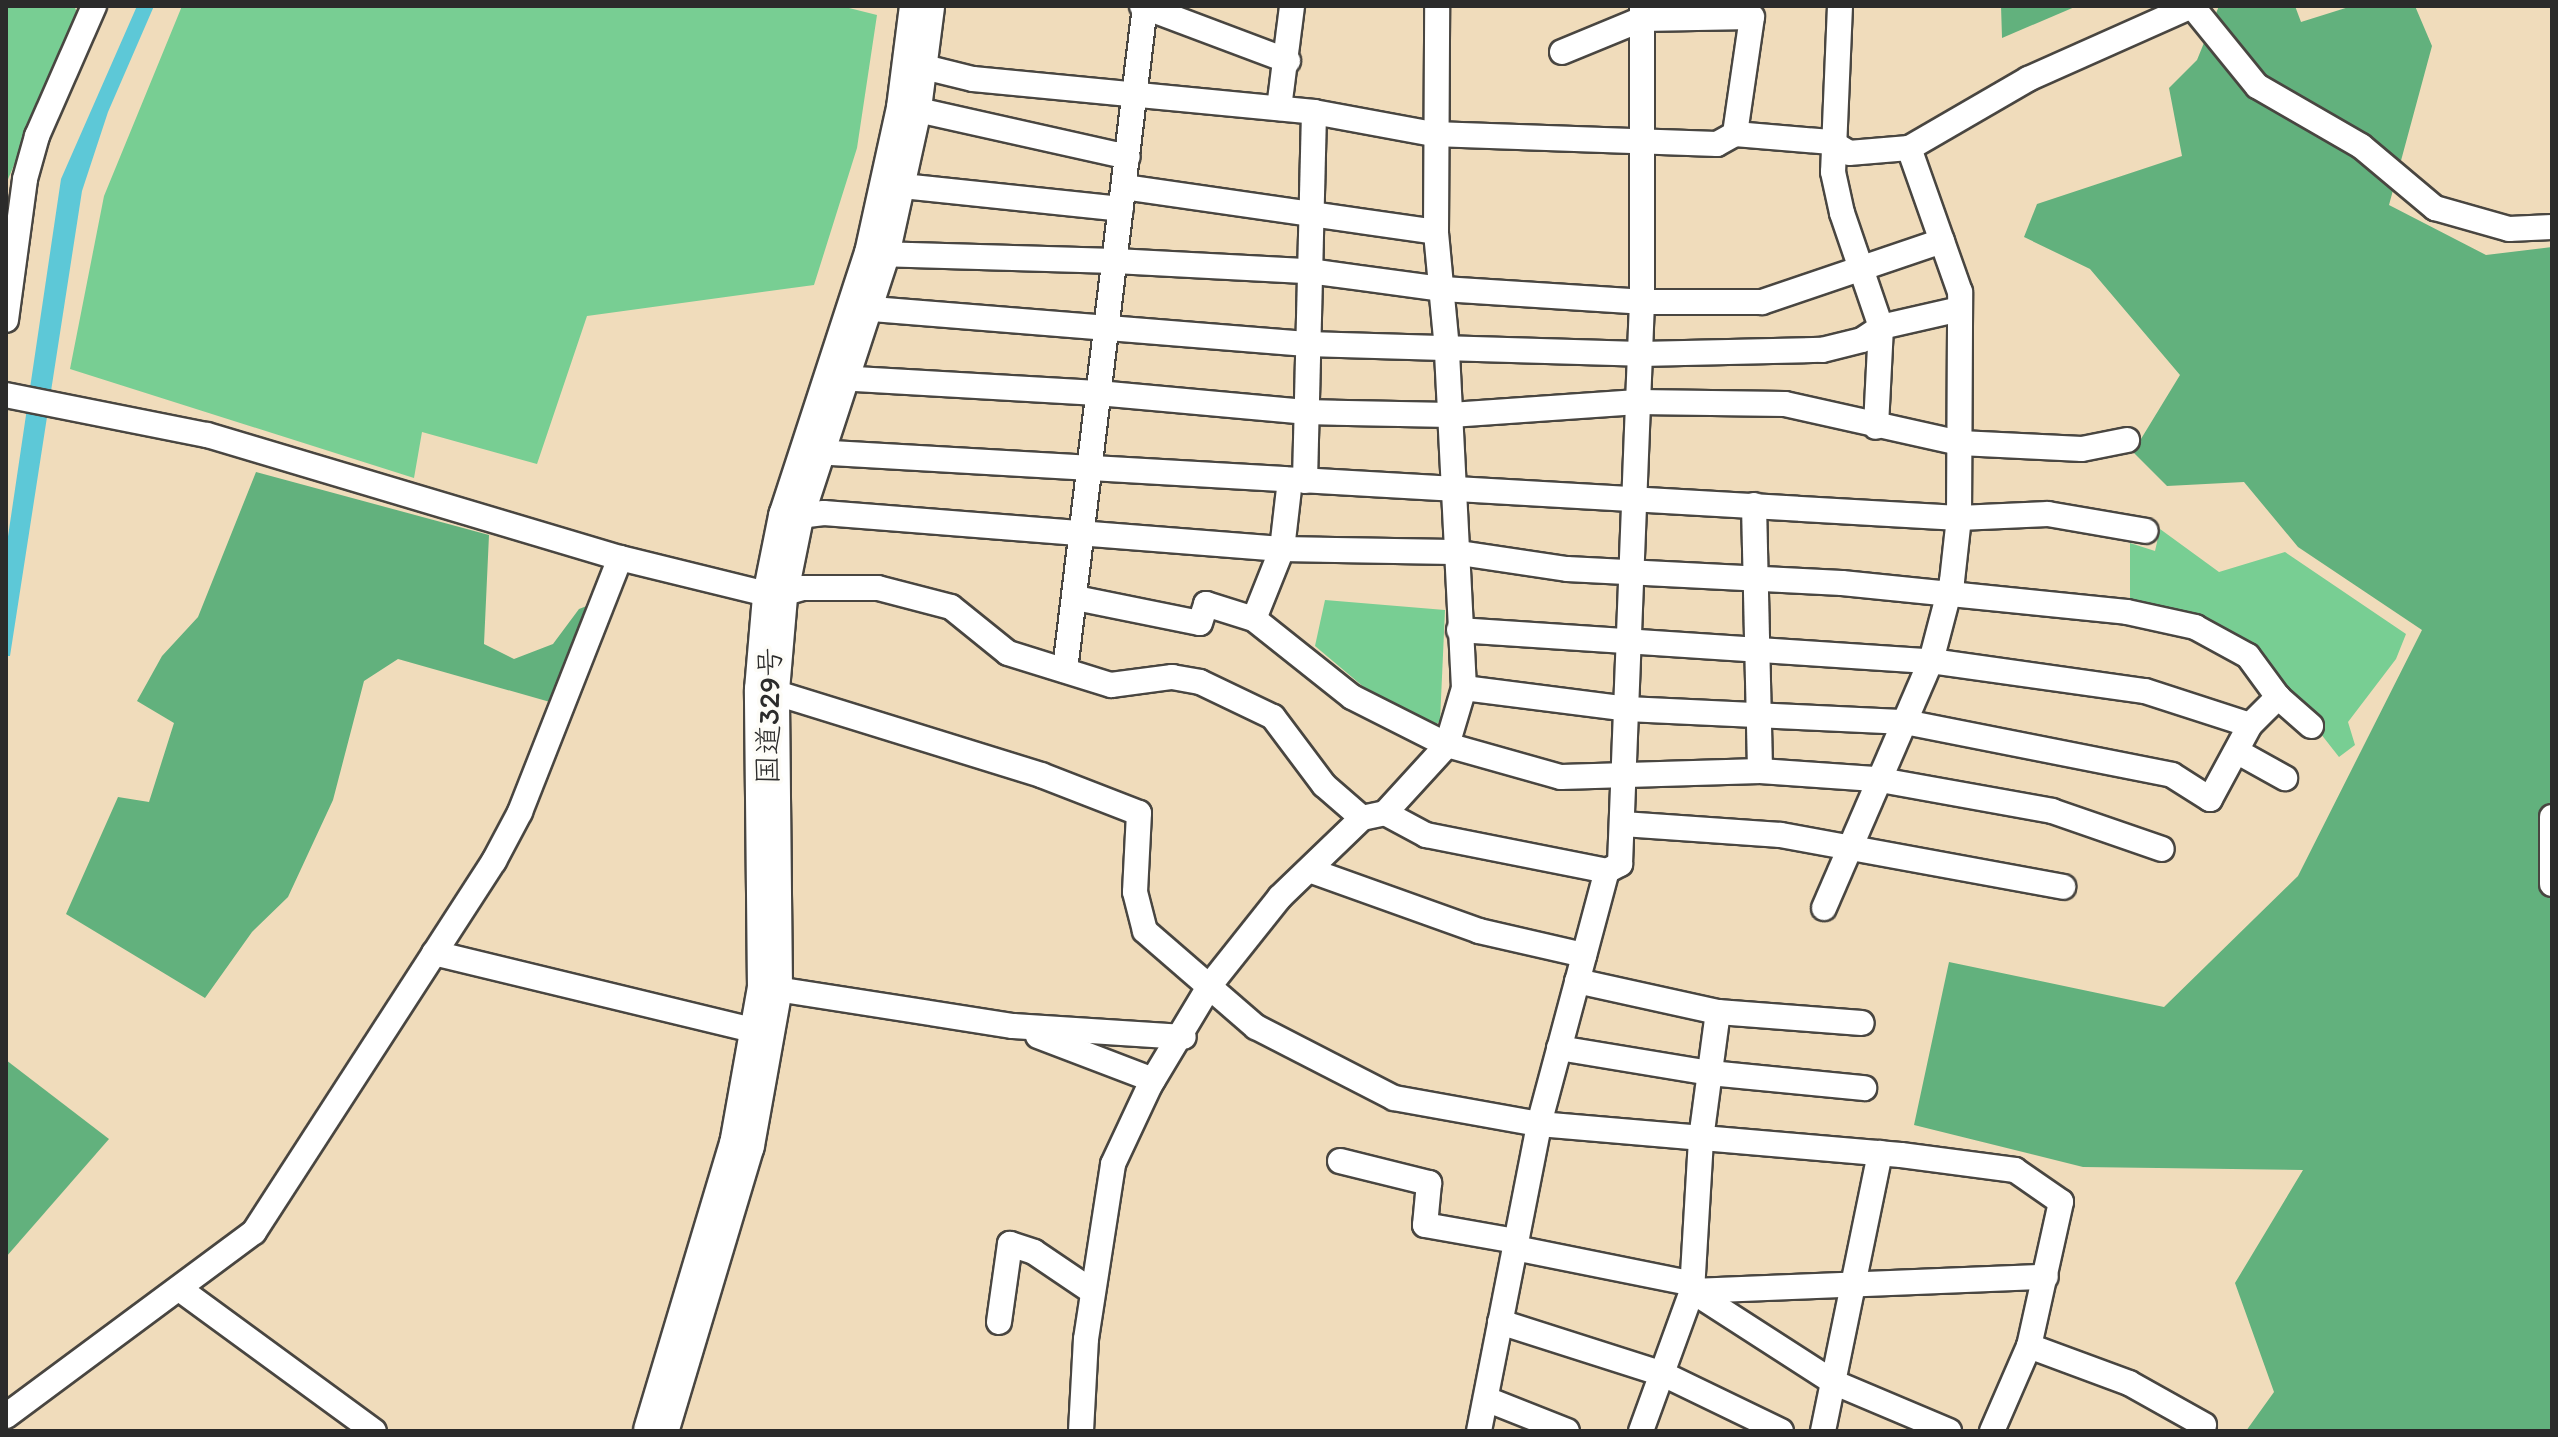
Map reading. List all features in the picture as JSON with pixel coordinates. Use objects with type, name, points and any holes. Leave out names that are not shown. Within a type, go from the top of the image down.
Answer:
[{"type":"highway","name":"国道329号","points":[[656,1431],[718,1237],[764,1033],[770,988],[767,690],[775,596],[791,517],[877,254],[909,108],[922,6]]},
{"type":"street","points":[[6,320],[25,179],[37,136],[94,6]]},
{"type":"street","points":[[1065,670],[1136,94],[1144,6],[1288,61]]},
{"type":"street","points":[[1279,108],[1288,61],[1292,6]]},
{"type":"street","points":[[1081,1431],[1093,1292],[1113,1164],[1153,1080],[1184,1037],[1210,985],[1309,870],[1373,816],[1447,745],[1464,688],[1453,552],[1456,489],[1443,289],[1436,232],[1433,134],[1437,6]]},
{"type":"street","points":[[1840,6],[1831,142],[1842,213],[1881,327],[1876,427]]},
{"type":"street","points":[[916,65],[973,79],[1314,112],[1433,134],[1717,144],[1735,134],[1831,142],[1849,153],[1909,148],[2028,79],[2192,6],[2257,86],[2361,146],[2435,208],[2509,229],[2552,227]]},
{"type":"street","points":[[1562,52],[1642,12],[1752,17],[1735,134]]},
{"type":"street","points":[[6,395],[207,435],[620,558],[775,596],[803,588],[878,588],[951,607],[1008,653],[1111,685],[1172,677],[1200,682],[1273,717],[1324,785],[1373,816],[1426,835],[1607,871],[1620,864],[1628,709],[1642,302],[1645,140],[1642,12]]},
{"type":"street","points":[[909,108],[1128,157]]},
{"type":"street","points":[[1254,619],[1282,549],[1298,481],[1305,412],[1314,112]]},
{"type":"street","points":[[1824,908],[1875,779],[1905,722],[1931,661],[1948,593],[1959,518],[1960,292],[1909,148]]},
{"type":"street","points":[[893,185],[1123,198],[1311,215],[1436,232]]},
{"type":"street","points":[[877,254],[1309,271],[1443,289],[1642,302],[1762,302],[1864,270],[1942,241]]},
{"type":"street","points":[[860,308],[1106,325],[1307,344],[1640,354],[1822,350],[1862,340],[1881,327],[1960,309]]},
{"type":"street","points":[[838,378],[1098,393],[1305,412],[1451,415],[1638,402],[1785,404],[1876,427],[1960,443],[2082,449],[2127,440]]},
{"type":"street","points":[[814,452],[1959,518],[2048,514],[2146,531]]},
{"type":"street","points":[[1754,505],[1760,771]]},
{"type":"street","points":[[791,517],[824,513],[1282,549],[1453,552],[1567,569],[1754,578],[1948,593],[2127,612],[2195,627],[2248,656],[2278,697],[2311,726]]},
{"type":"street","points":[[6,1416],[181,1290],[254,1232],[434,953],[520,812],[620,558]]},
{"type":"street","points":[[1076,598],[1200,623],[1206,604],[1254,619],[1352,697],[1447,745],[1561,777],[1625,778],[1760,771],[1875,779],[2052,811],[2162,849]]},
{"type":"street","points":[[1459,630],[1629,645],[1931,661],[2145,691],[2250,725]]},
{"type":"street","points":[[1464,688],[1628,709],[1905,722],[2172,775],[2210,799],[2250,725],[2278,697]]},
{"type":"street","points":[[767,690],[1041,775],[1139,813],[1135,892],[1145,931],[1256,1027],[1394,1098],[1539,1124],[1880,1153],[2015,1170],[2061,1202],[2029,1346],[1992,1431]]},
{"type":"street","points":[[2238,752],[2285,778]]},
{"type":"street","points":[[2552,817],[2552,884]]},
{"type":"street","points":[[1623,824],[1781,835],[1849,845],[2063,887]]},
{"type":"street","points":[[1309,870],[1479,931],[1584,955]]},
{"type":"street","points":[[1479,1431],[1539,1124],[1607,871]]},
{"type":"street","points":[[434,953],[764,1033]]},
{"type":"street","points":[[1577,981],[1718,1012],[1862,1023]]},
{"type":"street","points":[[770,988],[1013,1026],[1184,1037]]},
{"type":"street","points":[[1641,1431],[1692,1288],[1701,1139],[1718,1012]]},
{"type":"street","points":[[1013,1026],[1153,1080]]},
{"type":"street","points":[[1559,1048],[1710,1073],[1864,1088]]},
{"type":"street","points":[[1823,1431],[1880,1153]]},
{"type":"street","points":[[1340,1161],[1429,1183],[1425,1225],[1692,1288],[1851,1287],[2046,1277]]},
{"type":"street","points":[[999,1322],[1010,1244],[1034,1252],[1093,1292]]},
{"type":"street","points":[[1692,1288],[1833,1382],[1949,1431]]},
{"type":"street","points":[[181,1290],[374,1431]]},
{"type":"street","points":[[1500,1322],[1663,1374],[1781,1431]]},
{"type":"street","points":[[2029,1346],[2129,1383],[2204,1425]]},
{"type":"street","points":[[1486,1399],[1567,1431]]},
{"type":"green space","points":[[6,6],[74,6],[78,14],[6,184]]},
{"type":"green space","points":[[182,6],[841,6],[877,15],[857,148],[814,285],[587,316],[537,464],[422,432],[414,478],[70,369],[104,196]]},
{"type":"green space","points":[[2001,6],[2077,6],[2002,38]]},
{"type":"green space","points":[[2219,6],[2295,6],[2301,22],[2352,6],[2415,6],[2432,46],[2389,205],[2486,255],[2552,247],[2552,1431],[2246,1431],[2274,1392],[2235,1283],[2303,1170],[2083,1167],[1914,1125],[1949,962],[2164,1007],[2298,876],[2422,630],[2298,547],[2244,482],[2167,486],[2133,452],[2180,375],[2090,269],[2024,237],[2037,204],[2182,156],[2169,88],[2197,60]]},
{"type":"green space","points":[[256,472],[489,535],[484,644],[514,659],[553,644],[579,609],[592,604],[550,702],[398,659],[364,681],[333,800],[288,897],[252,932],[205,998],[66,914],[118,797],[149,802],[174,723],[137,701],[162,656],[198,617]]},
{"type":"green space","points":[[2160,529],[2219,572],[2285,552],[2406,634],[2396,659],[2348,722],[2355,745],[2339,757],[2277,678],[2130,606],[2130,543],[2155,551]]},
{"type":"green space","points":[[1325,600],[1445,610],[1440,721],[1432,729],[1372,694],[1315,646]]},
{"type":"green space","points":[[6,1060],[109,1139],[6,1257]]},
{"type":"water","points":[[137,6],[154,6],[108,112],[82,191],[10,656],[6,656],[6,550],[61,179]]}]
